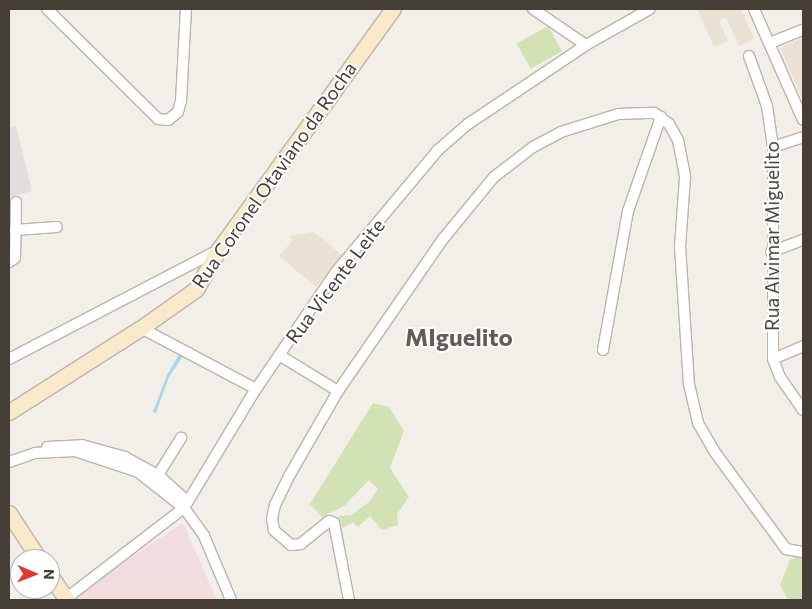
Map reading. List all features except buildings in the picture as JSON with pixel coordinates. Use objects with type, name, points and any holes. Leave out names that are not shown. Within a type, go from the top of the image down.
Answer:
[{"type":"street","points":[[47,9],[158,119],[168,120],[178,112],[181,102],[186,9]]},
{"type":"street","name":"Rua Coronel Otaviano da Rocha","points":[[9,412],[142,328],[196,289],[219,249],[393,9]]},
{"type":"street","points":[[533,9],[586,45]]},
{"type":"street","name":"Rua Vicente Leite","points":[[65,599],[186,505],[256,389],[336,272],[438,150],[468,124],[586,45],[650,9]]},
{"type":"street","points":[[754,9],[803,120]]},
{"type":"street","points":[[770,43],[803,30]]},
{"type":"street","name":"Rua Alvimar Miguelito","points":[[749,56],[767,106],[773,146],[771,252],[773,359],[780,377],[803,410]]},
{"type":"street","points":[[349,600],[334,523],[329,521],[301,544],[291,545],[274,530],[272,519],[288,478],[338,392],[443,239],[494,177],[533,147],[585,122],[639,112],[661,117],[675,132],[685,177],[681,258],[689,384],[698,423],[714,451],[786,549],[803,552]]},
{"type":"street","points":[[603,350],[628,211],[661,117]]},
{"type":"street","points":[[773,146],[803,137]]},
{"type":"street","points":[[9,262],[14,258],[16,202]]},
{"type":"street","points":[[15,230],[57,226]]},
{"type":"street","points":[[771,252],[803,240]]},
{"type":"street","points":[[9,359],[219,249]]},
{"type":"street","points":[[142,328],[256,389]]},
{"type":"street","points":[[773,359],[803,346]]},
{"type":"street","points":[[280,355],[338,392]]},
{"type":"street","points":[[158,475],[180,438]]},
{"type":"street","points":[[9,462],[29,450],[82,445],[125,457],[158,475],[186,505],[204,536],[231,600]]},
{"type":"street","points":[[9,462],[35,453],[75,452],[138,472],[186,505]]},
{"type":"street","points":[[9,512],[33,549]]},
{"type":"shaded area","points":[[697,9],[741,9],[754,39],[739,46],[726,17],[719,21],[728,41],[714,47]]},
{"type":"shaded area","points":[[803,37],[803,100],[780,48]]},
{"type":"shaded area","points":[[16,126],[32,191],[9,197],[9,128]]},
{"type":"shaded area","points":[[314,232],[343,256],[316,287],[279,256],[293,240],[289,236]]},
{"type":"shaded area","points":[[183,523],[217,600],[74,600],[72,596]]},
{"type":"green space","points":[[548,26],[562,51],[531,69],[517,43]]},
{"type":"green space","points":[[373,403],[389,407],[404,431],[390,468],[409,497],[397,514],[398,525],[382,530],[370,516],[358,527],[353,522],[343,528],[338,516],[351,515],[369,502],[378,489],[369,480],[344,506],[322,517],[310,504]]},
{"type":"green space","points":[[803,553],[803,600],[788,600],[780,585],[790,560]]},
{"type":"water","points":[[180,353],[185,353],[169,377],[156,413],[153,412],[167,375]]},
{"type":"district","name":"MIguelito","points":[[459,337]]}]
